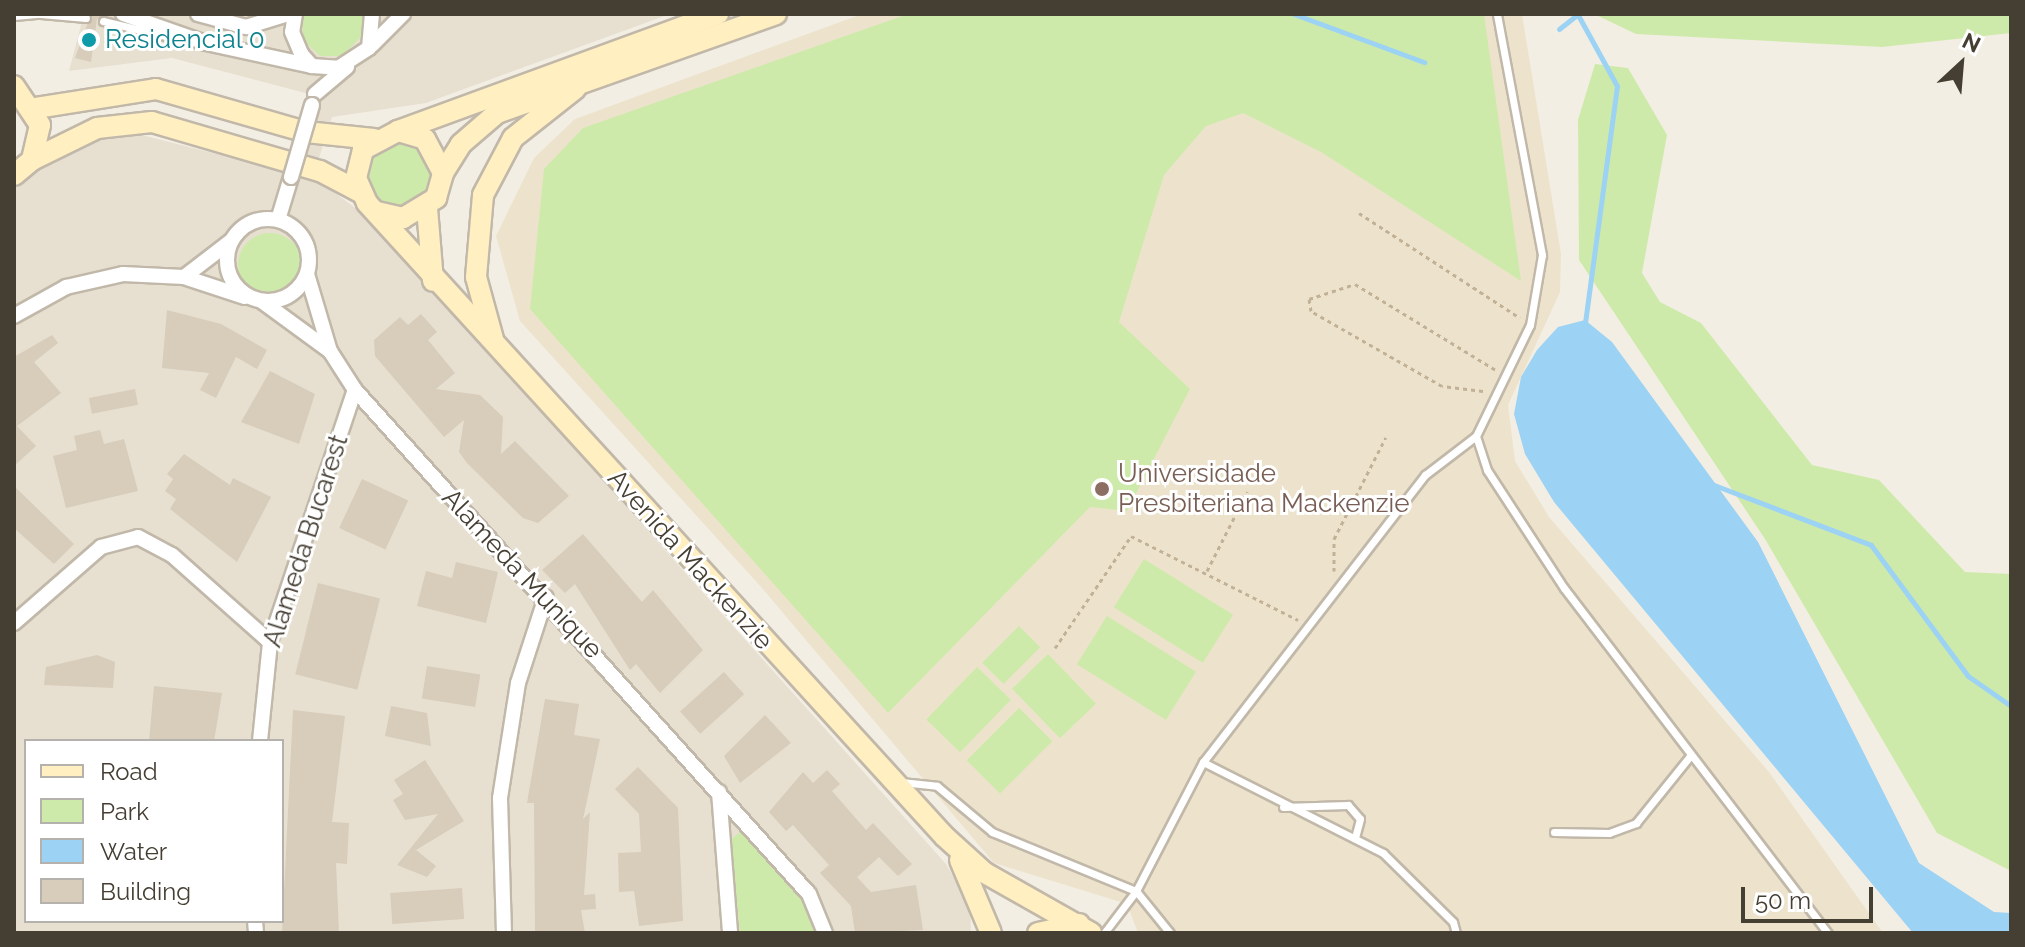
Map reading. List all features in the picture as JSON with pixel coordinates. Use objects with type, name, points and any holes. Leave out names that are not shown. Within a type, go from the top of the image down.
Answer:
[{"type":"main road","points":[[36,108],[156,89],[306,132],[374,139],[544,73],[718,14]]},
{"type":"main road","points":[[433,281],[427,208],[461,144],[497,113],[776,14]]},
{"type":"main road","points":[[494,343],[476,277],[483,195],[513,138],[583,83]]},
{"type":"main road","points":[[14,86],[36,108],[39,143],[32,160]]},
{"type":"main road","points":[[14,175],[32,160],[97,128],[152,122],[320,171],[360,192],[377,212],[403,218],[427,208]]},
{"type":"main road","points":[[398,131],[425,139],[443,173]]},
{"type":"main road","points":[[360,192],[357,163],[374,139]]},
{"type":"main road","name":"Avenida Mackenzie","points":[[377,212],[433,281],[494,343],[947,839],[1016,894],[1085,928]]},
{"type":"main road","name":"Avenida Mackenzie","points":[[947,839],[982,898],[991,933]]},
{"type":"main road","points":[[1038,933],[1085,928]]},
{"type":"street","points":[[123,14],[206,43],[315,67],[347,67]]},
{"type":"street","points":[[198,14],[246,27],[288,14]]},
{"type":"street","points":[[278,220],[313,99],[315,67],[296,46],[295,14]]},
{"type":"street","points":[[369,48],[372,14]]},
{"type":"street","points":[[313,99],[403,14]]},
{"type":"street","points":[[14,316],[90,280],[184,277],[258,300],[285,298],[307,274],[301,235],[278,220],[257,220],[184,277]]},
{"type":"street","points":[[232,240],[227,267],[258,300]]},
{"type":"street","name":"Alameda Munique","points":[[307,274],[330,351],[355,390],[546,597],[809,894],[825,933]]},
{"type":"street","name":"Alameda Munique","points":[[258,300],[330,351]]},
{"type":"street","name":"Alameda Bucarest","points":[[260,739],[270,642],[355,390]]},
{"type":"street","points":[[14,623],[101,547],[138,537],[172,555],[270,642]]},
{"type":"street","points":[[504,933],[500,798],[518,683],[546,597]]},
{"type":"street","points":[[719,792],[730,933]]},
{"type":"lane","points":[[14,16],[40,14],[86,18]]},
{"type":"lane","points":[[1104,933],[1136,891],[1203,762],[1425,475],[1476,436],[1530,325],[1542,255],[1497,14]]},
{"type":"lane","points":[[103,21],[206,43]]},
{"type":"lane","points":[[1476,436],[1487,470],[1564,588],[1828,933]]},
{"type":"lane","points":[[1554,832],[1609,833],[1636,823],[1690,756]]},
{"type":"lane","points":[[1203,762],[1283,807],[1383,853],[1453,922],[1456,933]]},
{"type":"lane","points":[[893,782],[937,786],[992,832],[1136,891],[1166,931]]},
{"type":"lane","points":[[1283,807],[1348,805],[1360,819],[1355,838]]},
{"type":"path","points":[[1359,213],[1530,325]]},
{"type":"path","points":[[1499,391],[1442,386],[1311,311],[1309,299],[1355,284],[1506,376]]},
{"type":"path","points":[[1341,583],[1330,550],[1386,437]]},
{"type":"path","points":[[1207,572],[1247,492]]},
{"type":"path","points":[[1055,648],[1131,536],[1310,627]]},
{"type":"shaded area","points":[[84,14],[670,14],[426,103],[332,117],[313,177],[365,215],[946,864],[970,905],[971,933],[14,933],[14,184],[85,137],[130,132],[288,172],[309,94],[172,58],[69,71]]},
{"type":"shaded area","name":"Universidade Presbiteriana Mackenzie","points":[[862,14],[1522,14],[1561,254],[1560,292],[1508,405],[1515,461],[1549,517],[1769,772],[1883,933],[1138,933],[1127,904],[994,863],[762,588],[520,321],[496,236],[534,158],[575,119]]},
{"type":"green space","points":[[301,14],[363,14],[364,34],[342,56],[320,56],[304,41]]},
{"type":"green space","points":[[908,14],[1484,14],[1521,281],[1321,152],[1243,113],[1206,126],[1164,175],[1119,322],[1190,389],[1127,511],[1090,507],[888,713],[530,309],[544,169],[583,128]]},
{"type":"green space","points":[[1594,14],[2011,14],[2011,33],[1882,47],[1636,34]]},
{"type":"green space","points":[[1595,64],[1628,68],[1667,135],[1642,273],[1660,302],[1701,323],[1812,465],[1879,480],[1965,572],[2011,574],[2011,871],[1937,833],[1765,539],[1579,260],[1578,120]]},
{"type":"green space","points":[[406,140],[427,155],[433,174],[431,187],[423,198],[406,208],[392,208],[375,198],[367,187],[365,167],[375,150],[386,142]]},
{"type":"green space","points":[[270,233],[293,242],[302,265],[293,288],[270,297],[247,288],[238,265],[247,242]]},
{"type":"green space","points":[[1144,559],[1233,615],[1203,663],[1114,607]]},
{"type":"green space","points":[[1107,616],[1196,672],[1166,720],[1077,664]]},
{"type":"green space","points":[[1019,626],[1040,647],[1003,684],[982,663]]},
{"type":"green space","points":[[1048,654],[1096,704],[1060,738],[1012,689]]},
{"type":"green space","points":[[977,667],[1011,700],[960,752],[926,720]]},
{"type":"green space","points":[[1019,708],[1052,741],[1000,794],[967,760]]},
{"type":"green space","points":[[743,830],[806,899],[818,933],[740,933],[731,839]]},
{"type":"water","points":[[1585,320],[1612,342],[1758,542],[1919,863],[1994,912],[2011,913],[2011,933],[1913,933],[1554,502],[1525,454],[1514,414],[1521,377],[1537,350],[1558,327]]},
{"type":"building","name":"Residencial 0","points":[[91,14],[105,14],[97,19],[91,62],[75,58]]},
{"type":"building","points":[[167,310],[221,324],[267,350],[257,369],[236,357],[216,398],[200,390],[209,373],[162,368]]},
{"type":"building","points":[[421,314],[437,332],[428,340],[455,373],[436,389],[480,395],[503,417],[501,454],[515,441],[569,496],[538,523],[523,518],[459,452],[464,420],[444,437],[375,356],[374,340],[400,317],[408,325]]},
{"type":"building","points":[[52,335],[58,343],[34,362],[61,393],[17,426],[36,446],[14,466],[14,357]]},
{"type":"building","points":[[270,371],[315,394],[299,444],[241,422]]},
{"type":"building","points":[[135,389],[138,405],[92,414],[89,398]]},
{"type":"building","points":[[100,430],[104,444],[124,439],[138,491],[66,508],[53,456],[77,450],[74,436]]},
{"type":"building","points":[[184,454],[230,485],[233,478],[271,497],[237,562],[170,509],[176,499],[165,491],[173,479],[167,474]]},
{"type":"building","points":[[362,479],[408,501],[385,549],[339,528]]},
{"type":"building","points":[[14,486],[74,544],[54,564],[14,528]]},
{"type":"building","points":[[583,534],[642,602],[653,590],[703,650],[660,693],[636,664],[630,670],[575,584],[565,593],[542,570]]},
{"type":"building","points":[[456,562],[498,572],[486,623],[417,606],[426,571],[452,578]]},
{"type":"building","points":[[318,583],[380,598],[357,690],[295,674]]},
{"type":"building","points":[[97,655],[115,662],[113,688],[44,685],[46,667]]},
{"type":"building","points":[[427,666],[480,674],[475,707],[422,699]]},
{"type":"building","points":[[724,672],[744,694],[700,734],[680,711]]},
{"type":"building","points":[[154,686],[222,693],[214,739],[149,739]]},
{"type":"building","points":[[545,699],[579,704],[574,735],[600,739],[583,819],[590,812],[584,895],[595,894],[596,909],[581,910],[585,933],[535,933],[534,803],[527,803]]},
{"type":"building","points":[[391,706],[427,713],[431,746],[385,736]]},
{"type":"building","points":[[293,710],[345,716],[332,822],[349,823],[347,864],[336,863],[339,933],[282,933]]},
{"type":"building","points":[[765,715],[791,743],[740,783],[724,756]]},
{"type":"building","points":[[425,760],[464,821],[416,850],[436,866],[427,877],[397,865],[438,814],[405,820],[393,800],[403,794],[394,780]]},
{"type":"building","points":[[638,767],[678,808],[683,921],[639,926],[634,891],[619,892],[618,853],[641,852],[639,814],[615,789]]},
{"type":"building","points":[[827,770],[840,784],[832,791],[866,830],[873,823],[912,864],[898,876],[879,857],[857,877],[871,892],[916,885],[923,930],[855,933],[851,906],[820,873],[829,865],[793,825],[786,831],[769,812],[803,772],[813,783]]},
{"type":"building","points":[[462,888],[464,919],[392,924],[390,893]]},
{"type":"waterway","points":[[1294,14],[1424,62]]},
{"type":"waterway","points":[[1559,29],[1577,15]]},
{"type":"waterway","points":[[1578,15],[1617,86],[1585,323]]},
{"type":"waterway","points":[[1714,485],[1871,545],[1968,676],[2011,706]]},
{"type":"place","name":"Residencial 0","points":[[89,40]]},
{"type":"place","name":"Universidade Presbiteriana Mackenzie","points":[[1102,489]]}]
